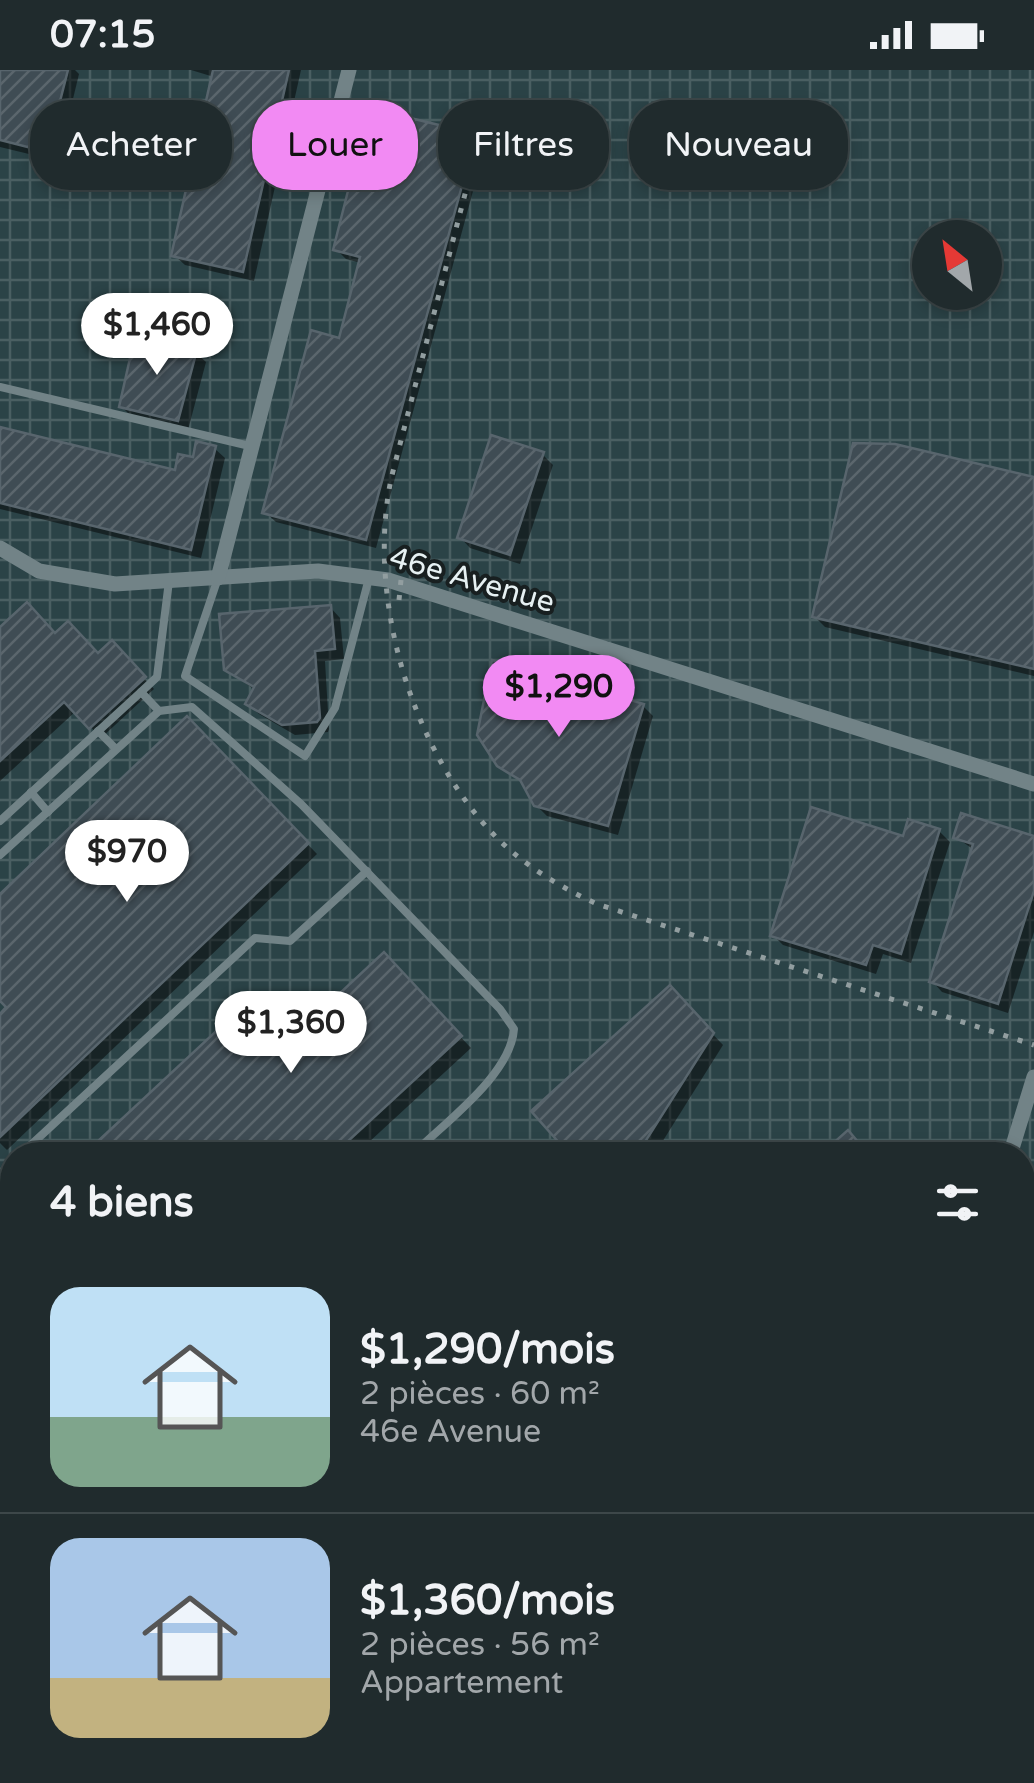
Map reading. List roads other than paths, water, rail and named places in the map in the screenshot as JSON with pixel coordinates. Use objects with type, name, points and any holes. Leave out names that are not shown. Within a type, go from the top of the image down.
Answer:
[{"type":"street","points":[[218,578],[349,70]]},
{"type":"street","name":"46e Avenue","points":[[0,548],[39,571],[115,584],[318,571],[402,584],[1034,784]]},
{"type":"street","points":[[1014,1142],[1034,1077]]},
{"type":"lane","points":[[0,387],[254,447]]},
{"type":"lane","points":[[218,578],[186,676],[305,756],[335,708],[368,578]]},
{"type":"lane","points":[[0,820],[157,677],[168,581]]},
{"type":"lane","points":[[141,692],[159,710]]},
{"type":"lane","points":[[0,855],[159,710],[192,707],[302,804],[500,1009],[514,1029],[513,1044],[503,1065],[425,1142]]},
{"type":"lane","points":[[98,731],[116,750]]},
{"type":"lane","points":[[31,792],[48,812]]},
{"type":"lane","points":[[34,1142],[255,938],[290,941],[367,871]]},
{"type":"railway","points":[[466,190],[392,475],[385,521],[385,570],[402,668],[440,760],[466,801],[507,848],[556,883],[597,904],[1034,1045]]},
{"type":"railway","points":[[399,600],[403,560]]}]
